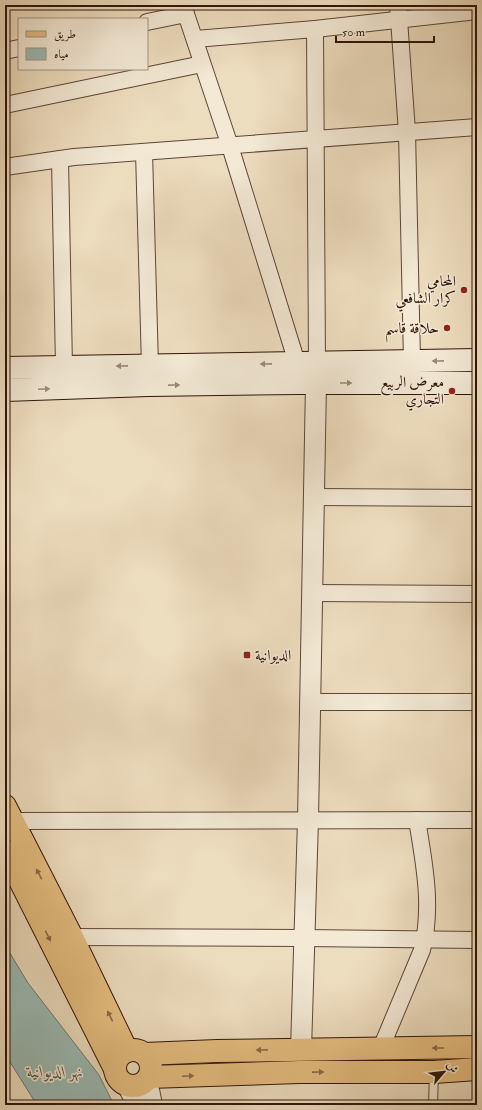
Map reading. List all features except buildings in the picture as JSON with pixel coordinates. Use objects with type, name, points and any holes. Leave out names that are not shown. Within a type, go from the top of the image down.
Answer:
[{"type":"main road","points":[[5,390],[156,385],[412,361],[477,360]]},
{"type":"main road","points":[[5,368],[150,366],[310,370],[477,383]]},
{"type":"main road","points":[[9,814],[46,909],[135,1084]]},
{"type":"main road","points":[[5,851],[46,909],[72,937],[136,1053],[151,1065],[151,1071],[135,1084]]},
{"type":"main road","points":[[477,1047],[136,1053],[118,1058],[115,1064],[135,1084],[300,1072],[434,1072],[477,1070]]},
{"type":"street","points":[[148,22],[184,10],[230,146],[310,370]]},
{"type":"street","points":[[195,39],[315,29],[398,12],[477,11]]},
{"type":"street","points":[[398,12],[407,132],[412,361]]},
{"type":"street","points":[[301,1050],[308,820],[314,497],[310,370],[315,139],[315,29]]},
{"type":"street","points":[[5,50],[18,48]]},
{"type":"street","points":[[5,105],[202,64]]},
{"type":"street","points":[[5,167],[60,159],[477,127]]},
{"type":"street","points":[[144,152],[150,366]]},
{"type":"street","points":[[60,159],[64,367]]},
{"type":"street","points":[[314,497],[477,498]]},
{"type":"street","points":[[312,593],[477,594]]},
{"type":"street","points":[[310,702],[477,702]]},
{"type":"street","points":[[9,814],[308,820],[477,820]]},
{"type":"street","points":[[381,1048],[422,950],[424,940],[427,889],[417,820]]},
{"type":"street","points":[[72,937],[477,940]]},
{"type":"street","points":[[135,1084],[152,1105]]},
{"type":"lane","points":[[433,1105],[434,1072]]},
{"type":"water","name":"نهر الديوانية","points":[[5,945],[28,983],[99,1075],[114,1105],[37,1105],[5,1054]]},
{"type":"place","name":"المحامي كرار الشافعي","points":[[464,290]]},
{"type":"place","name":"حلاقة قاسم","points":[[447,328]]},
{"type":"place","name":"معرض الربيع التجاري","points":[[452,391]]},
{"type":"place","name":"الديوانية","points":[[247,655]]}]
